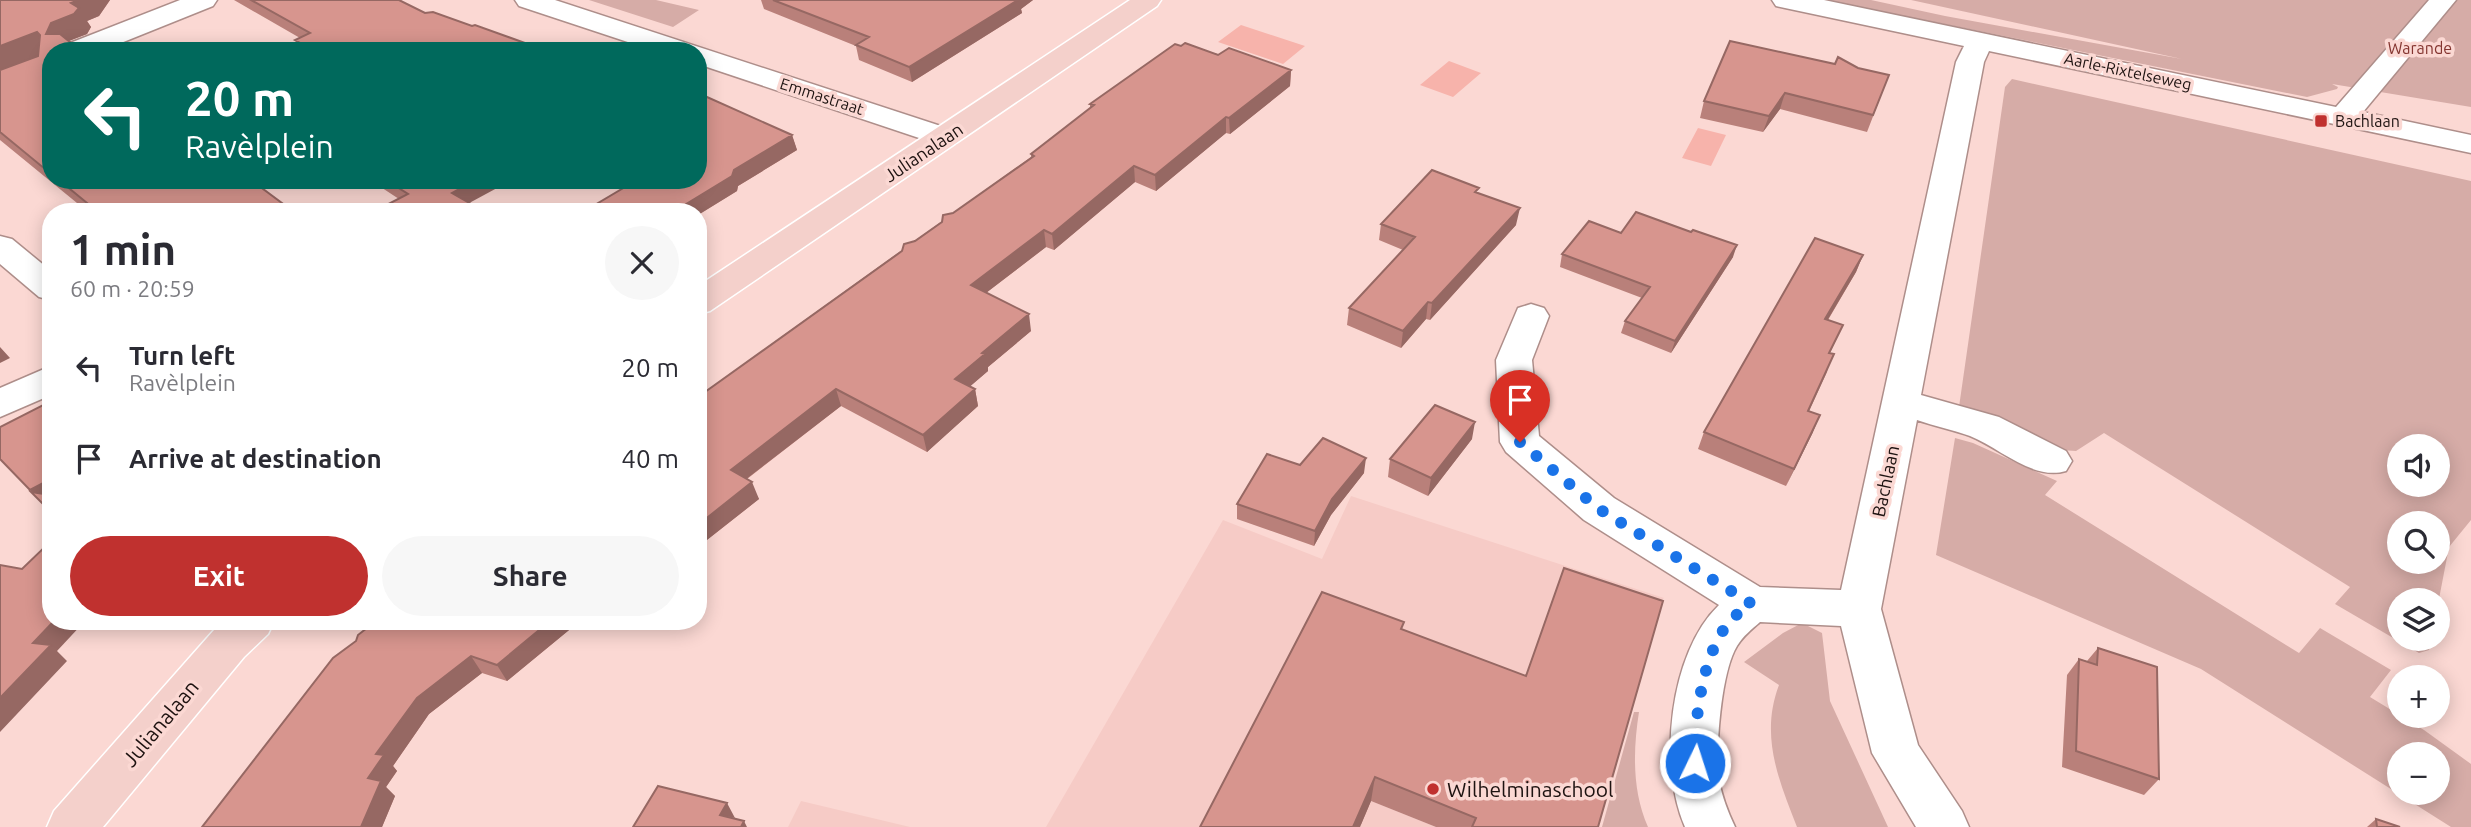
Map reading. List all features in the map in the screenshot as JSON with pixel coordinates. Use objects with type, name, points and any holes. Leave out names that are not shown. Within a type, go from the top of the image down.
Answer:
[{"type":"main road","name":"Julianalaan","points":[[707,297],[1148,0]]},
{"type":"main road","name":"Julianalaan","points":[[72,827],[243,630]]},
{"type":"street","points":[[98,42],[204,0]]},
{"type":"street","points":[[528,0],[656,42]]},
{"type":"street","name":"Aarle-Rixtelseweg","points":[[1785,0],[2471,144]]},
{"type":"street","points":[[2344,116],[2443,0]]},
{"type":"street","name":"Bachlaan","points":[[1944,827],[1896,753],[1859,609],[1970,62],[1980,41]]},
{"type":"street","name":"Emmastraat","points":[[707,58],[945,137]]},
{"type":"street","points":[[0,246],[42,281]]},
{"type":"street","points":[[1531,316],[1514,360],[1520,442],[1599,509],[1752,604],[1859,609]]},
{"type":"street","points":[[0,404],[42,383]]},
{"type":"street","points":[[1901,402],[1985,427],[2052,461]]},
{"type":"street","points":[[1710,827],[1695,780],[1695,758],[1707,667],[1717,640],[1732,618],[1752,604]]},
{"type":"shaded area","points":[[1241,25],[1305,46],[1283,64],[1218,42]]},
{"type":"shaded area","points":[[1449,61],[1481,73],[1453,97],[1420,85]]},
{"type":"shaded area","points":[[1698,128],[1726,135],[1711,166],[1682,158]]},
{"type":"shaded area","points":[[1351,496],[1664,598],[1650,610],[1475,827],[1466,766],[1213,827],[1046,827],[1223,520],[1322,559]]},
{"type":"shaded area","points":[[1366,799],[1436,827],[1360,827],[1365,816]]},
{"type":"shaded area","points":[[801,801],[910,827],[788,827]]},
{"type":"green space","points":[[589,0],[656,0],[699,10],[673,27]]},
{"type":"green space","name":"Warande","points":[[1825,0],[1871,0],[2182,59],[1911,0],[2471,0],[2471,107],[2332,84],[2338,87],[2337,89],[2307,97]]},
{"type":"green space","points":[[2012,79],[2471,181],[2471,520],[2450,546],[2450,511],[2387,511],[2387,574],[2444,574],[2441,588],[2387,588],[2387,634],[2335,604],[2350,587],[2104,433],[2076,451],[2060,450],[1959,407],[2005,87]]},
{"type":"green space","points":[[1955,438],[1973,443],[2057,481],[2045,495],[2299,653],[2320,628],[2387,668],[2387,675],[2370,697],[2387,707],[2387,728],[2421,728],[2441,742],[2387,742],[2387,787],[2201,669],[1936,555]]},
{"type":"green space","points":[[1802,623],[1822,633],[1830,701],[1888,827],[1797,827],[1778,774],[1771,739],[1771,722],[1779,685],[1744,662],[1783,633]]},
{"type":"green space","points":[[1634,712],[1639,712],[1635,756],[1637,785],[1648,827],[1602,827]]},
{"type":"green space","points":[[2450,749],[2471,764],[2471,827],[2451,827],[2416,805],[2450,805]]},
{"type":"building","points":[[0,0],[79,0],[71,3],[79,8],[74,14],[51,23],[46,34],[60,34],[70,42],[42,42],[42,167],[0,132],[0,70],[38,56],[40,35],[37,32],[0,46]]},
{"type":"building","points":[[251,0],[399,0],[425,13],[433,12],[522,42],[295,40],[310,33]]},
{"type":"building","points":[[773,0],[1018,0],[909,67],[856,45],[869,37]]},
{"type":"building","points":[[1730,41],[1835,64],[1838,57],[1858,68],[1889,75],[1873,115],[1785,93],[1769,116],[1704,101]]},
{"type":"building","points":[[1185,43],[1218,55],[1229,48],[1291,70],[1229,118],[1226,117],[1155,175],[1134,166],[1052,234],[1044,230],[971,285],[1029,314],[955,379],[975,389],[923,435],[836,389],[731,470],[752,482],[707,518],[707,391],[902,251],[904,244],[915,241],[942,222],[943,215],[953,213],[1034,156],[1031,154],[1094,105],[1090,104],[1175,44],[1181,46]]},
{"type":"building","points":[[707,97],[792,135],[734,170],[732,176],[688,203],[598,203],[622,189],[707,189]]},
{"type":"building","points":[[1432,170],[1479,188],[1475,192],[1520,208],[1403,331],[1349,308],[1415,237],[1381,224]]},
{"type":"building","points":[[70,189],[263,189],[282,203],[87,203]]},
{"type":"building","points":[[400,189],[459,189],[452,193],[469,203],[390,203],[408,194]]},
{"type":"building","points":[[1636,212],[1737,245],[1675,341],[1625,321],[1650,287],[1562,254],[1589,221],[1621,233]]},
{"type":"building","points":[[1815,238],[1863,255],[1825,319],[1843,325],[1829,353],[1834,354],[1808,411],[1820,415],[1794,469],[1704,432]]},
{"type":"building","points":[[1435,405],[1475,422],[1431,478],[1390,459]]},
{"type":"building","points":[[42,406],[42,484],[30,490],[0,459],[0,427]]},
{"type":"building","points":[[1323,438],[1366,458],[1332,499],[1315,531],[1237,504],[1267,454],[1300,465]]},
{"type":"building","points":[[31,492],[42,494],[42,503]]},
{"type":"building","points":[[42,550],[42,630],[45,630],[33,643],[51,645],[0,698],[0,565],[22,569]]},
{"type":"building","points":[[1564,568],[1663,601],[1598,827],[1472,827],[1476,818],[1375,777],[1353,827],[1200,827],[1322,592],[1404,622],[1401,629],[1526,676]]},
{"type":"building","points":[[364,630],[539,630],[497,665],[471,656],[417,698],[376,754],[384,755],[368,778],[381,781],[361,827],[202,827],[333,658],[356,641]]},
{"type":"building","points":[[2098,648],[2157,667],[2159,779],[2076,751],[2079,659],[2097,665]]},
{"type":"building","points":[[658,786],[727,803],[720,815],[744,821],[741,827],[633,827]]},
{"type":"building","points":[[2376,819],[2400,827],[2377,827]]},
{"type":"place","name":"Bachlaan","points":[[2321,121]]},
{"type":"place","name":"Wilhelminaschool","points":[[1433,789]]},
{"type":"route","points":[[1520,442],[1599,509],[1752,604],[1732,618],[1717,640],[1707,667],[1694,747],[1695,763]]}]
